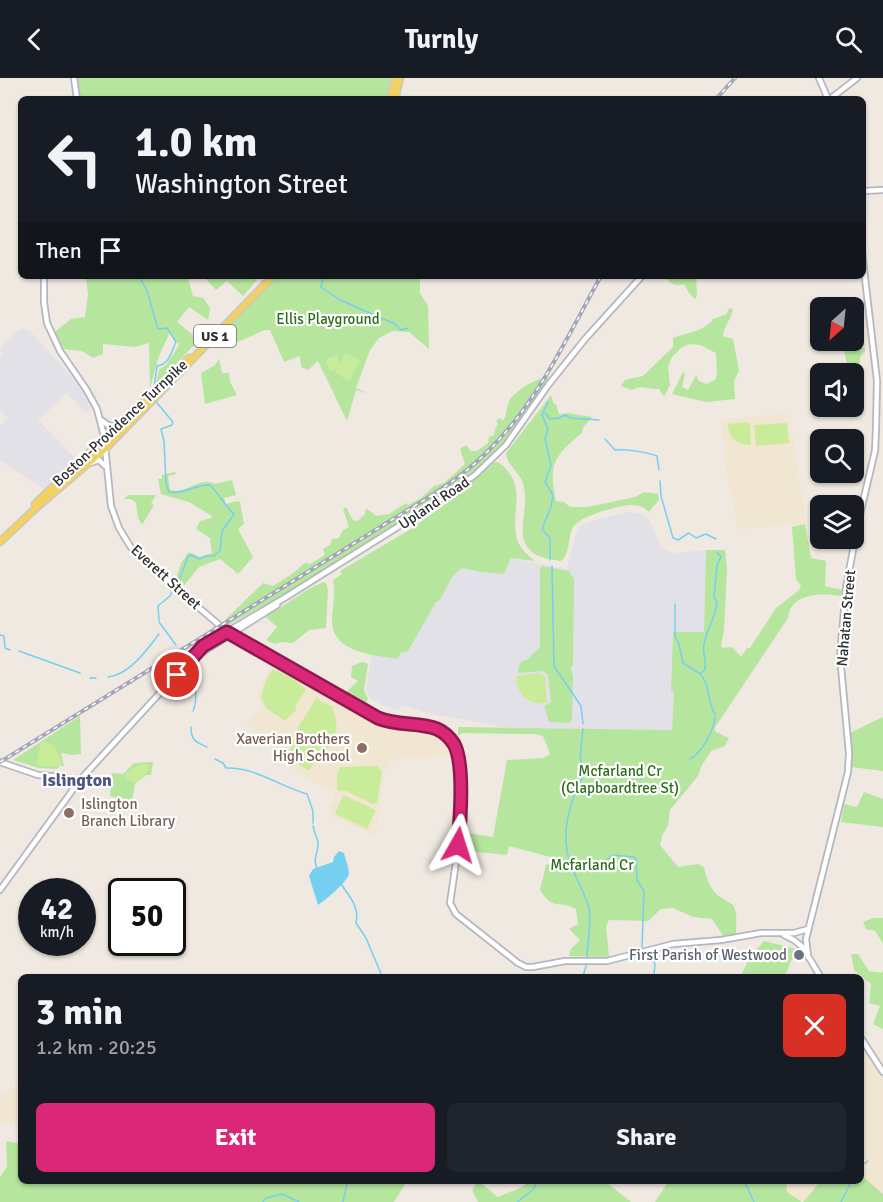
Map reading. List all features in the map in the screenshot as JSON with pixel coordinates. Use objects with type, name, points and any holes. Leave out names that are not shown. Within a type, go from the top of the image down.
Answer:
[{"type":"main road","points":[[74,78],[77,96]]},
{"type":"main road","points":[[391,96],[398,78]]},
{"type":"main road","points":[[395,96],[398,78]]},
{"type":"main road","points":[[819,78],[828,96]]},
{"type":"main road","points":[[833,96],[857,78]]},
{"type":"main road","points":[[823,87],[830,93],[837,93]]},
{"type":"main road","points":[[866,191],[883,190]]},
{"type":"main road","name":"Everett Street","points":[[44,279],[45,311],[51,333],[60,351],[86,389],[100,417],[112,511],[130,546],[145,562],[229,633],[378,718],[432,728],[441,731],[450,739],[456,750],[461,809],[451,908],[473,929],[522,965],[533,967],[571,960],[607,961],[673,944],[721,940],[761,933],[781,934]]},
{"type":"main road","name":"Boston-Providence Turnpike","points":[[48,494],[88,465],[105,449],[152,402],[156,392],[265,279]]},
{"type":"main road","name":"Boston-Providence Turnpike","points":[[48,494],[156,392],[270,279]]},
{"type":"main road","name":"Upland Road","points":[[229,633],[436,503],[475,475],[506,445],[590,333],[639,279]]},
{"type":"main road","name":"Nahatan Street","points":[[807,953],[808,929],[848,772],[849,753],[840,656],[846,588],[875,444],[877,381],[865,279]]},
{"type":"main road","points":[[100,417],[110,427],[121,423]]},
{"type":"main road","points":[[88,465],[99,460],[104,464],[106,470]]},
{"type":"main road","name":"US 1","points":[[0,537],[48,494]]},
{"type":"main road","name":"US 1","points":[[0,542],[48,494]]},
{"type":"main road","name":"Upland Road","points":[[229,633],[245,626],[286,597]]},
{"type":"main road","points":[[0,890],[77,783],[218,631],[217,623]]},
{"type":"main road","points":[[245,626],[241,633],[245,642]]},
{"type":"main road","points":[[203,646],[229,633]]},
{"type":"main road","points":[[191,660],[229,633]]},
{"type":"main road","points":[[0,762],[38,775],[64,777],[77,783]]},
{"type":"main road","points":[[781,934],[798,933],[808,929]]},
{"type":"main road","points":[[781,934],[794,940],[807,953],[819,974]]},
{"type":"main road","points":[[864,1043],[883,1072]]},
{"type":"shaded area","points":[[19,330],[30,331],[78,384],[91,409],[86,413],[67,393],[38,420],[75,458],[44,489],[0,460],[0,426],[8,418],[0,410],[0,356],[2,354],[0,348]]},
{"type":"shaded area","points":[[789,414],[806,523],[738,529],[725,463],[721,419]]},
{"type":"shaded area","points":[[628,512],[642,514],[649,519],[661,547],[665,550],[675,553],[706,550],[704,632],[673,632],[672,730],[506,728],[435,715],[405,706],[397,710],[370,698],[366,689],[372,655],[397,659],[401,653],[408,651],[452,577],[462,567],[481,572],[511,558],[567,569],[576,532],[580,526]]},
{"type":"shaded area","name":"Xaverian Brothers High School","points":[[272,665],[277,665],[381,723],[425,729],[439,734],[452,746],[455,756],[394,759],[385,771],[378,826],[374,835],[333,817],[328,807],[333,802],[334,790],[327,789],[298,772],[245,724],[263,707],[258,696]]},
{"type":"shaded area","points":[[864,1046],[883,1077],[883,1194],[864,1178]]},
{"type":"shaded area","points":[[18,1085],[18,1126],[0,1123],[0,1096]]},
{"type":"shaded area","points":[[786,1184],[818,1184],[803,1202],[787,1192]]},
{"type":"green space","points":[[77,78],[391,78],[387,96],[80,96]]},
{"type":"green space","points":[[86,279],[188,279],[193,296],[203,298],[210,308],[208,320],[189,307],[177,322],[199,340],[156,384],[159,370],[167,364],[179,345],[170,332],[159,356],[150,388],[149,343],[135,347],[103,344],[103,354],[93,358],[82,351],[64,349],[55,332],[71,319],[85,317],[88,295]]},
{"type":"green space","points":[[206,279],[257,280],[243,296],[227,281],[216,290]]},
{"type":"green space","name":"Ellis Playground","points":[[274,279],[420,279],[420,293],[428,306],[429,349],[409,332],[393,331],[379,338],[370,350],[356,388],[369,394],[356,390],[347,421],[318,361],[308,370],[301,367],[300,356],[284,362],[270,330],[233,344],[229,327]]},
{"type":"green space","points":[[666,279],[696,279],[697,296],[695,299],[684,284],[675,285]]},
{"type":"green space","points":[[733,308],[723,336],[733,339],[739,371],[734,381],[735,399],[706,402],[672,394],[683,372],[685,374],[682,387],[688,390],[696,375],[699,381],[706,384],[715,380],[716,353],[700,345],[690,344],[681,348],[672,357],[668,367],[670,385],[664,397],[659,389],[642,387],[632,390],[621,386],[625,380],[643,376],[673,347],[673,338],[701,329],[713,319],[727,314],[728,309]]},
{"type":"green space","points":[[865,348],[865,352],[860,357],[860,363],[847,363],[844,351],[864,351]]},
{"type":"green space","points":[[345,353],[360,360],[350,381],[335,373],[337,368],[330,371],[326,362],[327,359],[337,355],[340,364]]},
{"type":"green space","points":[[219,359],[222,373],[229,373],[230,382],[237,395],[205,404],[201,373],[214,366]]},
{"type":"green space","points":[[547,377],[551,381],[520,423],[496,451],[467,477],[436,500],[292,590],[228,625],[225,620],[263,583],[273,586],[305,563],[310,564],[325,555],[323,549],[330,545],[332,539],[339,538],[343,530],[349,527],[343,509],[346,507],[353,520],[358,521],[365,514],[366,508],[376,516],[389,514],[406,503],[408,505],[421,498],[434,486],[444,483],[465,464],[460,449],[466,445],[471,451],[477,451],[488,443],[489,437],[494,435],[498,424],[496,421],[500,418],[503,421],[506,416],[513,395],[532,382]]},
{"type":"green space","points":[[551,395],[559,414],[568,413],[592,417],[583,428],[582,433],[559,455],[553,469],[556,501],[564,502],[570,507],[588,507],[635,497],[644,492],[658,494],[659,500],[649,512],[639,506],[626,505],[584,518],[574,526],[566,554],[561,561],[542,557],[530,550],[524,541],[525,493],[522,481],[508,461],[506,453]]},
{"type":"green space","points":[[747,422],[750,424],[751,445],[735,440],[728,429],[728,424]]},
{"type":"green space","points":[[787,423],[789,443],[756,446],[754,425]]},
{"type":"green space","points":[[495,462],[502,465],[512,477],[516,494],[517,539],[524,551],[535,561],[511,558],[504,574],[462,568],[452,577],[408,651],[401,653],[397,659],[357,651],[339,640],[332,622],[333,580],[342,574],[340,571],[411,529],[455,497]]},
{"type":"green space","points":[[175,472],[176,474],[168,476],[170,490],[182,490],[204,482],[215,484],[232,480],[236,495],[224,498],[226,504],[240,502],[244,524],[238,529],[253,557],[238,574],[220,559],[199,567],[182,588],[175,582],[181,563],[189,552],[200,557],[212,553],[210,538],[196,529],[200,521],[212,516],[189,502],[161,494],[158,479],[162,479],[162,475]]},
{"type":"green space","points":[[128,495],[156,495],[151,503],[154,505],[142,525],[138,518],[136,503],[131,499],[124,499]]},
{"type":"green space","points":[[805,524],[811,558],[826,561],[825,586],[842,590],[841,596],[808,596],[795,603],[790,609],[788,618],[714,729],[729,738],[725,746],[711,751],[698,776],[670,810],[668,825],[660,845],[678,867],[698,864],[704,867],[714,891],[735,908],[736,935],[724,937],[712,919],[693,917],[673,908],[661,909],[648,921],[609,920],[606,926],[609,957],[569,956],[571,949],[580,940],[569,929],[578,924],[576,909],[549,901],[540,890],[546,865],[554,858],[509,846],[507,855],[459,850],[461,832],[493,837],[507,760],[544,758],[550,754],[543,736],[462,733],[458,736],[458,727],[672,730],[673,632],[704,632],[706,550],[725,550],[727,568],[721,646],[723,648],[732,647],[741,657],[747,648],[750,648],[776,608],[801,586],[796,579],[792,527]]},
{"type":"green space","points":[[542,566],[569,571],[574,579],[572,719],[570,723],[549,722],[544,706],[551,702],[548,675],[543,671],[518,673],[521,662],[528,659],[540,647],[540,569]]},
{"type":"green space","points":[[323,582],[326,583],[328,590],[326,628],[309,630],[293,643],[275,644],[266,640],[277,627],[266,617]]},
{"type":"green space","points":[[362,662],[368,664],[364,690],[368,699],[365,707],[344,694],[358,681],[351,677],[352,666]]},
{"type":"green space","points":[[273,669],[290,677],[306,689],[295,707],[297,709],[285,721],[266,708],[261,696],[266,680]]},
{"type":"green space","points":[[539,673],[545,676],[547,703],[529,701],[518,688],[516,676]]},
{"type":"green space","points":[[317,697],[321,702],[332,706],[336,731],[324,755],[320,753],[309,771],[295,762],[290,750],[295,737],[293,736]]},
{"type":"green space","points":[[80,716],[81,754],[61,753],[64,766],[59,766],[57,769],[39,768],[13,760]]},
{"type":"green space","points":[[883,717],[883,771],[851,767],[850,733]]},
{"type":"green space","points":[[42,741],[50,744],[56,750],[61,765],[45,767],[36,764]]},
{"type":"green space","points":[[153,762],[151,775],[146,775],[135,784],[132,800],[121,800],[110,796],[112,773],[123,774],[134,763]]},
{"type":"green space","points":[[143,764],[149,765],[147,773],[136,783],[125,778],[125,775],[133,768]]},
{"type":"green space","points":[[378,766],[382,772],[377,803],[373,804],[346,791],[337,790],[337,773],[341,767]]},
{"type":"green space","points":[[864,792],[883,799],[883,827],[841,822],[844,804],[857,807]]},
{"type":"green space","points":[[343,795],[376,810],[367,829],[335,814]]},
{"type":"green space","points":[[873,918],[883,918],[883,943],[875,931],[866,929],[863,922]]},
{"type":"green space","points":[[764,941],[796,949],[786,974],[742,974],[750,957]]},
{"type":"green space","points":[[851,954],[858,954],[869,971],[881,973],[883,971],[883,1029],[873,1024],[880,1006],[869,1003],[871,984],[864,978],[864,974],[859,974],[854,970]]},
{"type":"green space","points":[[6,1141],[18,1143],[18,1184],[405,1184],[394,1202],[0,1202],[0,1177],[7,1167]]},
{"type":"green space","points":[[864,1178],[883,1194],[883,1202],[803,1202],[818,1184],[864,1184]]},
{"type":"green space","points":[[476,1184],[482,1184],[498,1197],[527,1184],[609,1184],[631,1202],[478,1202],[472,1190]]},
{"type":"green space","points":[[666,1184],[786,1184],[787,1192],[802,1202],[655,1202]]},
{"type":"water","points":[[339,851],[344,853],[349,871],[348,877],[318,905],[309,876],[313,869],[333,862]]},
{"type":"waterway","points":[[141,279],[147,291],[158,329],[167,328],[176,342],[165,363],[157,366],[154,388]]},
{"type":"waterway","points":[[323,279],[321,287],[340,300],[395,324],[401,330],[408,328]]},
{"type":"waterway","points":[[156,399],[173,422],[172,425],[161,429],[164,441],[166,483],[169,492],[180,492],[210,485],[234,514],[222,531],[220,551],[214,556],[199,559],[188,556],[178,583]]},
{"type":"waterway","points":[[548,402],[542,415],[548,429],[545,439],[551,465],[545,482],[553,495],[542,529],[550,538],[550,560]]},
{"type":"waterway","points":[[545,413],[550,419],[565,415],[571,418],[599,420]]},
{"type":"waterway","points":[[605,439],[615,450],[636,451],[657,456],[659,470]]},
{"type":"waterway","points":[[660,481],[661,496],[673,538],[678,540],[689,533],[696,538],[706,534],[716,539]]},
{"type":"waterway","points":[[715,714],[706,683],[700,674],[705,669],[704,644],[717,602],[714,597],[717,565],[721,557],[717,552]]},
{"type":"waterway","points":[[552,566],[554,666],[581,706],[583,724]]},
{"type":"waterway","points":[[159,620],[158,606],[170,596],[173,590]]},
{"type":"waterway","points":[[675,604],[675,636],[683,663],[699,673]]},
{"type":"waterway","points":[[159,622],[176,645]]},
{"type":"waterway","points":[[108,677],[130,667],[159,634]]},
{"type":"waterway","points":[[0,635],[4,636],[5,648],[10,650]]},
{"type":"waterway","points":[[19,651],[80,673]]},
{"type":"waterway","points":[[191,665],[196,694],[193,711]]},
{"type":"waterway","points":[[90,678],[96,678]]},
{"type":"waterway","points":[[690,759],[707,741],[715,717]]},
{"type":"waterway","points":[[191,727],[195,740],[207,747]]},
{"type":"waterway","points":[[583,729],[580,759],[585,772],[571,806],[566,841],[571,865],[589,908],[587,958]]},
{"type":"waterway","points":[[215,759],[223,763],[226,768],[257,774],[307,794],[313,811],[313,823]]},
{"type":"waterway","points":[[582,765],[609,773],[621,772],[641,779]]},
{"type":"waterway","points":[[313,826],[318,842],[315,862],[317,868]]},
{"type":"waterway","points":[[571,864],[598,866],[613,855],[634,857],[637,880],[644,891],[642,948]]},
{"type":"waterway","points":[[341,884],[353,902],[357,917],[356,923],[366,938],[381,974]]},
{"type":"waterway","points":[[643,955],[655,963],[654,974]]},
{"type":"waterway","points":[[584,974],[587,963]]},
{"type":"waterway","points":[[864,1164],[868,1161]]},
{"type":"waterway","points":[[343,1202],[347,1184]]},
{"type":"waterway","points":[[517,1202],[534,1189],[536,1184]]},
{"type":"waterway","points":[[746,1184],[754,1202]]},
{"type":"waterway","points":[[841,1202],[850,1184]]},
{"type":"waterway","points":[[263,1202],[266,1198],[282,1194],[299,1202]]},
{"type":"railway","points":[[719,96],[735,78]]},
{"type":"railway","points":[[0,762],[425,499],[470,468],[504,434],[536,392],[599,279]]},
{"type":"place","name":"Xaverian Brothers High School","points":[[362,748]]},
{"type":"place","name":"Islington Branch Library","points":[[69,813]]},
{"type":"place","name":"First Parish of Westwood","points":[[799,955]]},
{"type":"district","name":"Islington","points":[[77,780]]},
{"type":"route","points":[[177,675],[203,646],[227,632],[378,718],[441,731],[447,735],[456,750],[461,809],[458,845]]},
{"type":"park label","name":"Mcfarland Cr (Clapboardtree St)","points":[[620,780]]},
{"type":"park label","name":"Mcfarland Cr","points":[[592,865]]}]
